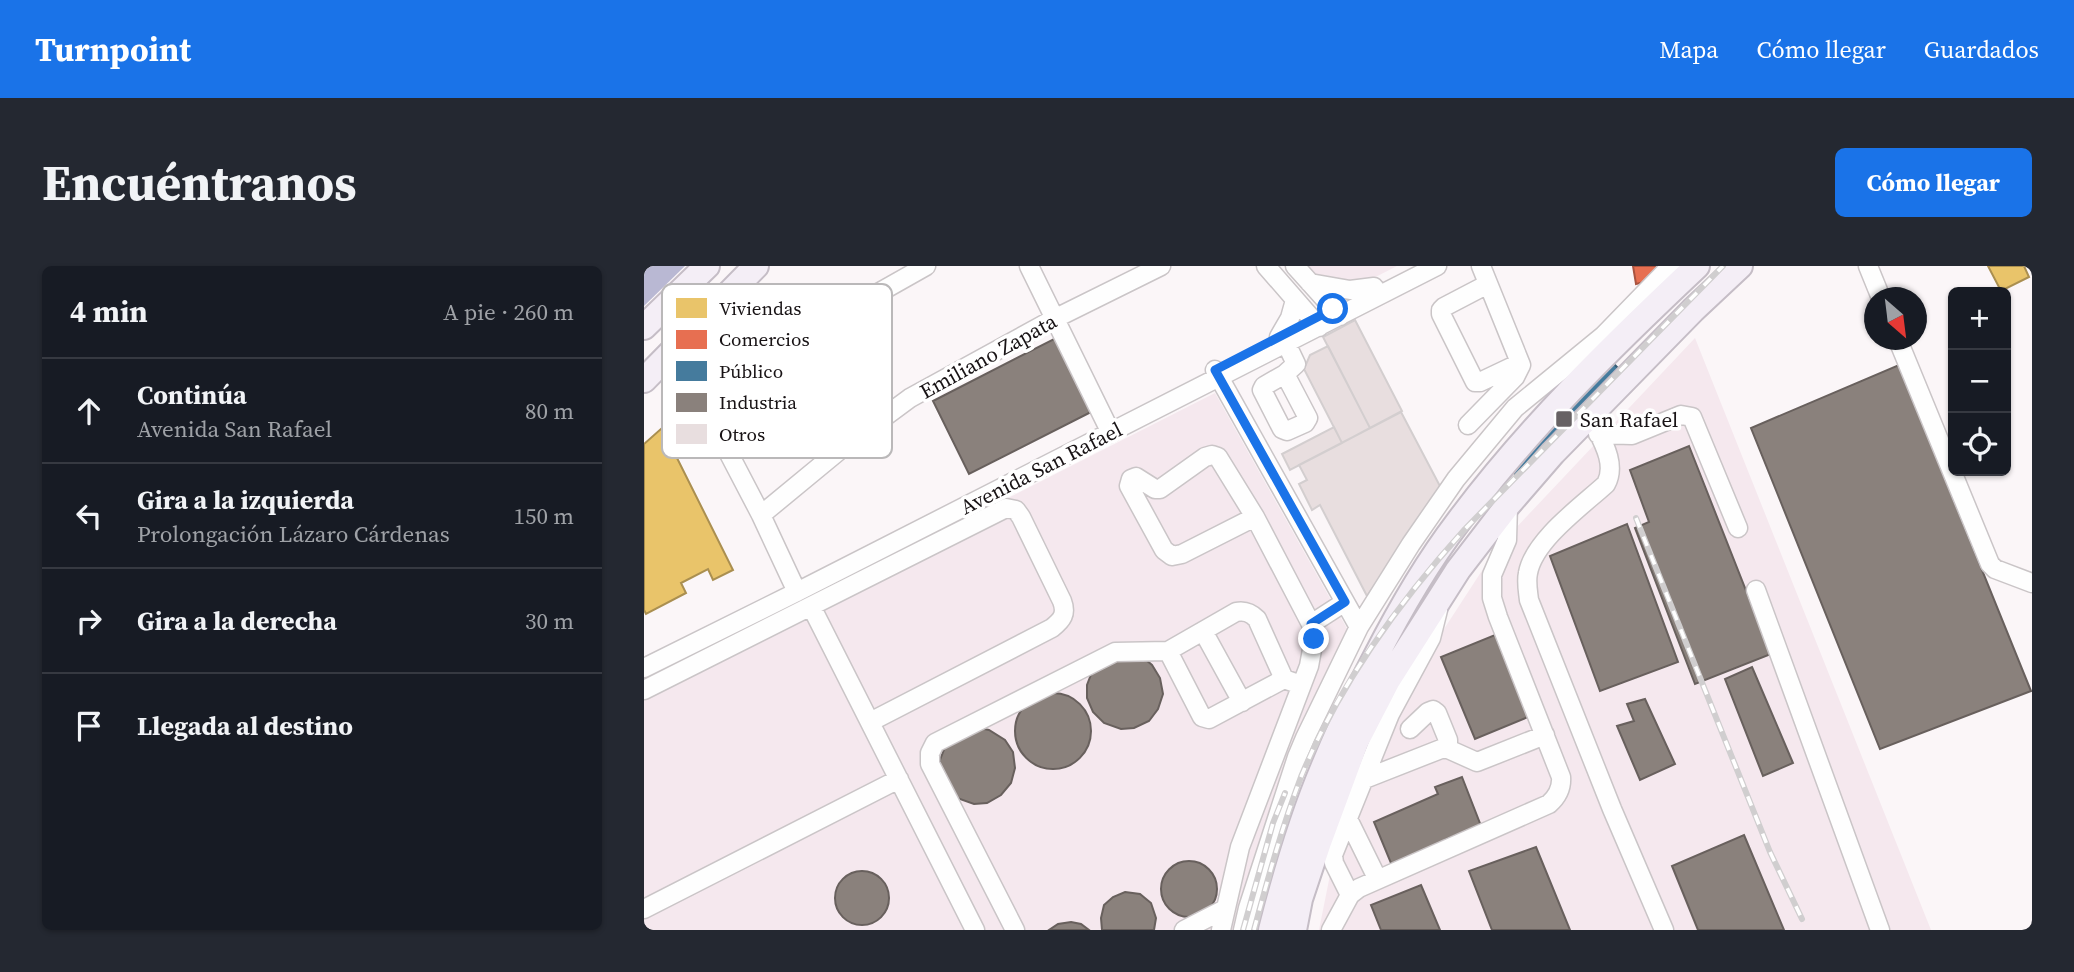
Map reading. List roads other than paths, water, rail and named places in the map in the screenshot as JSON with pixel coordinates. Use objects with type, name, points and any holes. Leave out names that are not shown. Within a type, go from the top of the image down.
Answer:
[{"type":"highway","points":[[688,284],[707,266]]},
{"type":"highway","points":[[738,284],[756,266]]},
{"type":"highway","points":[[1271,930],[1300,830],[1323,768],[1392,624],[1426,567],[1499,469],[1559,402],[1629,330],[1697,266]]},
{"type":"highway","points":[[1693,310],[1706,290],[1729,266]]},
{"type":"highway","points":[[1294,930],[1300,899],[1315,853],[1356,742],[1388,680],[1458,570],[1508,505],[1553,453],[1594,425],[1693,310],[1740,266]]},
{"type":"highway","points":[[644,327],[662,310]]},
{"type":"highway","points":[[1559,402],[1603,335]]},
{"type":"highway","points":[[644,380],[662,362]]},
{"type":"street","points":[[892,284],[926,266]]},
{"type":"street","points":[[1029,266],[1109,429]]},
{"type":"street","name":"Emiliano Zapata","points":[[892,411],[910,398],[1054,319],[1161,266]]},
{"type":"street","points":[[1266,266],[1315,323]]},
{"type":"street","points":[[1295,266],[1337,312]]},
{"type":"street","name":"Avenida San Rafael","points":[[644,668],[795,587],[1315,323],[1437,266]]},
{"type":"street","points":[[1468,425],[1521,369],[1481,266]]},
{"type":"street","points":[[1243,930],[1297,757],[1359,628],[1432,513],[1500,424],[1603,335],[1671,266]]},
{"type":"street","points":[[1868,266],[1877,287]]},
{"type":"street","name":"Avenida San Rafael","points":[[1337,312],[1409,267]]},
{"type":"street","points":[[1310,283],[1350,290],[1374,287]]},
{"type":"street","points":[[1488,284],[1444,307],[1441,314],[1475,382],[1520,363]]},
{"type":"street","points":[[1285,374],[1296,364],[1283,340],[1295,300]]},
{"type":"street","points":[[1902,350],[1990,564],[1995,569],[2032,583]]},
{"type":"street","points":[[1217,374],[1359,628]]},
{"type":"street","points":[[1594,425],[1632,435],[1681,415],[1692,416],[1738,528]]},
{"type":"street","points":[[1594,425],[1611,467],[1610,477],[1606,484],[1549,536],[1535,554],[1528,571],[1529,600],[1612,809],[1664,930]]},
{"type":"street","points":[[1221,930],[1234,866],[1244,835],[1313,653],[1311,624],[1255,517],[1218,457],[1205,457],[1160,489],[1155,489],[1136,477],[1131,480],[1129,486],[1164,550],[1172,556],[1182,554],[1255,517]]},
{"type":"street","points":[[732,458],[795,587]]},
{"type":"street","name":"Emiliano Zapata","points":[[761,515],[830,458]]},
{"type":"street","points":[[1331,930],[1350,895],[1359,887],[1549,804],[1560,789],[1560,777],[1492,598],[1493,571],[1505,547],[1508,532],[1508,505]]},
{"type":"street","points":[[644,690],[1002,510],[1016,510],[1062,601],[1065,612],[1063,617],[1052,628],[870,722]]},
{"type":"street","name":"Avenida San Rafael","points":[[644,656],[795,587]]},
{"type":"street","points":[[1756,590],[1880,930]]},
{"type":"street","points":[[1350,895],[1333,858],[1392,708],[1431,638],[1439,599]]},
{"type":"street","points":[[1311,624],[1345,602]]},
{"type":"street","points":[[811,606],[975,930]]},
{"type":"street","points":[[1016,930],[930,764],[929,753],[935,743],[1108,655],[1124,650],[1147,653],[1168,651],[1242,610],[1257,619],[1284,679],[1301,685]]},
{"type":"street","points":[[1203,631],[1242,702]]},
{"type":"street","points":[[1168,651],[1202,717],[1209,719],[1284,679]]},
{"type":"street","points":[[1410,729],[1433,710],[1437,713],[1448,740],[1448,749]]},
{"type":"street","points":[[1362,780],[1438,750],[1448,749],[1477,762],[1545,735]]},
{"type":"street","points":[[644,909],[899,779]]},
{"type":"street","points":[[1347,817],[1377,878]]},
{"type":"street","points":[[1184,930],[1225,909]]},
{"type":"water","points":[[644,266],[685,266],[667,284],[662,284],[662,288],[644,306]]},
{"type":"railway","points":[[1254,930],[1281,834],[1301,777],[1333,709],[1372,646],[1416,586],[1465,529],[1723,266]]},
{"type":"railway","points":[[1636,518],[1770,852],[1802,919]]},
{"type":"railway","points":[[1243,930],[1273,823],[1285,793]]},
{"type":"place","name":"San Rafael","points":[[1564,419]]}]
